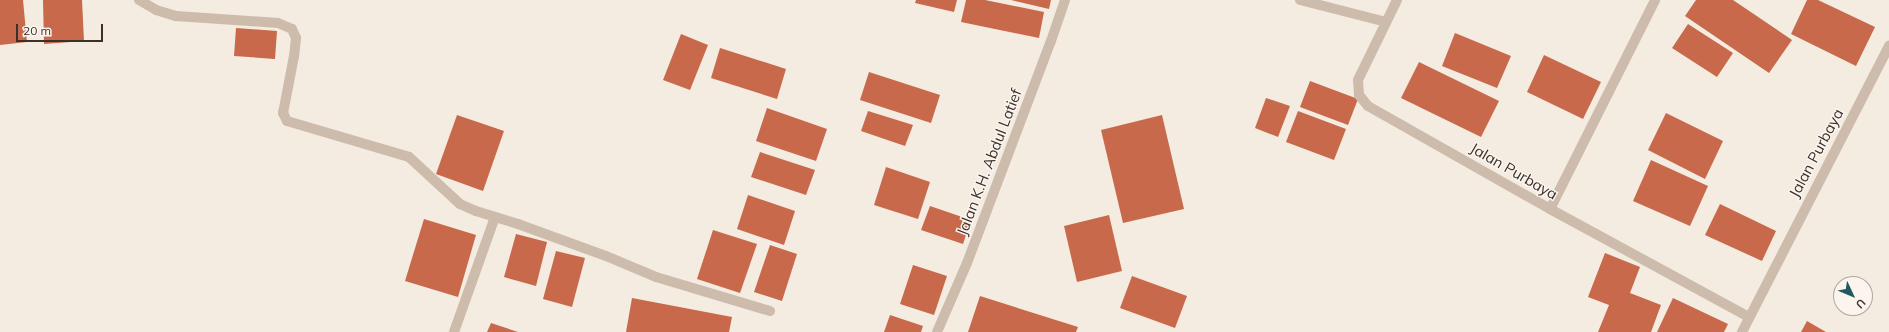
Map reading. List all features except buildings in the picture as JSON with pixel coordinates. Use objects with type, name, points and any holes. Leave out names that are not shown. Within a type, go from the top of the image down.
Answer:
[{"type":"street","points":[[139,0],[156,10],[176,16],[278,23],[289,26],[296,38],[283,113],[287,121],[409,157],[460,204],[606,256],[656,277],[770,311]]},
{"type":"street","name":"Jalan K.H. Abdul Latief","points":[[937,332],[967,263],[1065,0]]},
{"type":"street","points":[[1300,0],[1386,22]]},
{"type":"street","name":"Jalan Purbaya","points":[[1397,0],[1358,80],[1359,95],[1368,106],[1550,209],[1749,317]]},
{"type":"street","points":[[1550,209],[1655,0]]},
{"type":"street","name":"Jalan Purbaya","points":[[1742,332],[1889,46]]},
{"type":"street","points":[[454,332],[495,217]]}]
